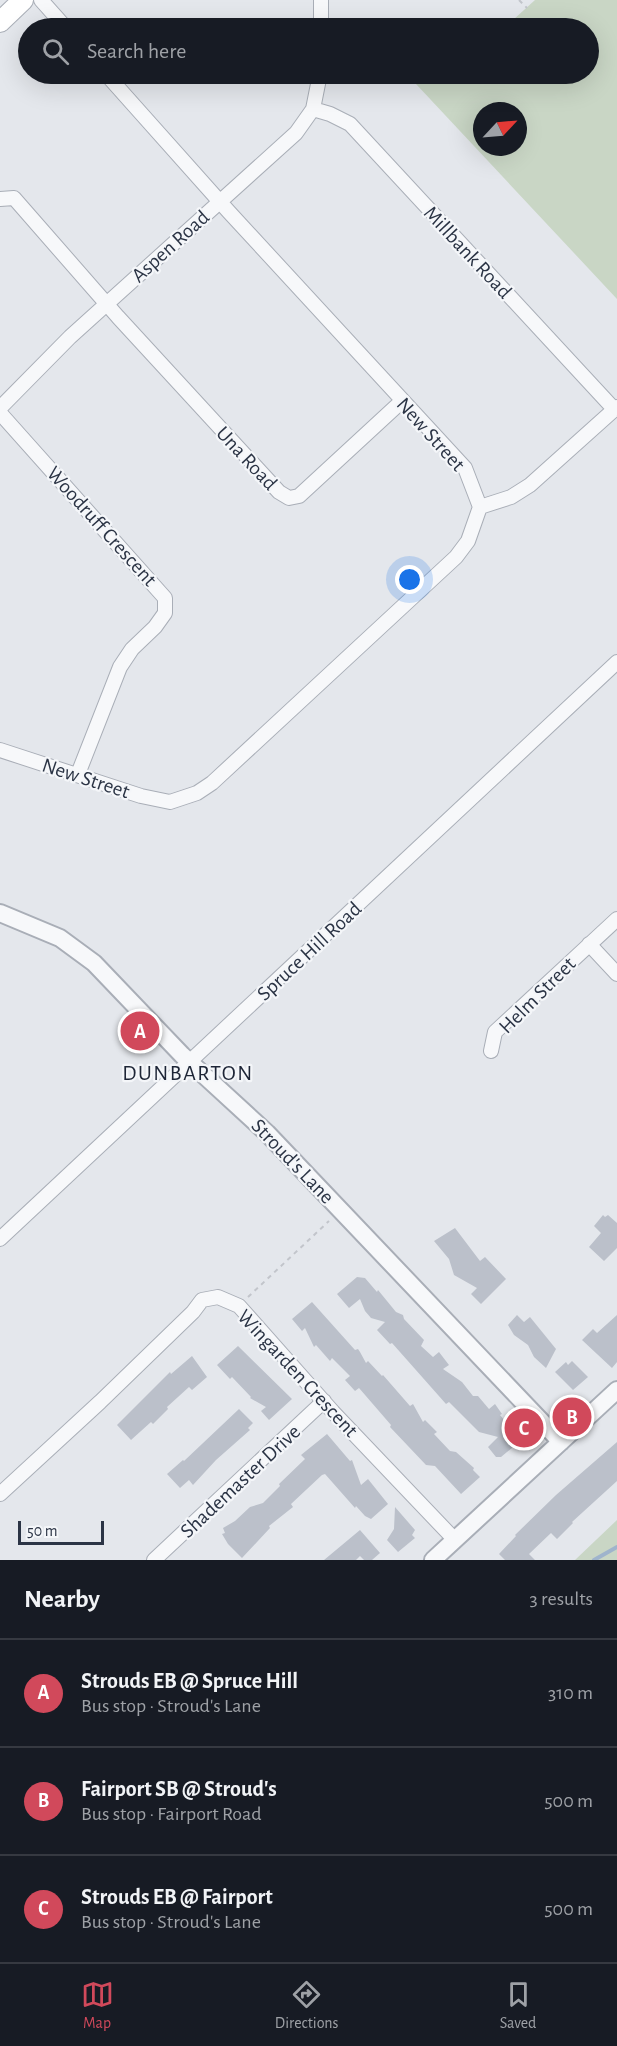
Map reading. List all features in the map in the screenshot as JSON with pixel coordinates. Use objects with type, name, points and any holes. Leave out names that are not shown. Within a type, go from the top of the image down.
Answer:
[{"type":"main road","points":[[0,22],[23,0]]},
{"type":"street","points":[[41,0],[57,18]]},
{"type":"street","points":[[321,0],[321,18]]},
{"type":"street","name":"New Street","points":[[0,750],[141,796],[170,802],[197,793],[212,783],[456,557],[468,541],[480,507],[465,468],[219,202],[115,84]]},
{"type":"street","name":"Aspen Road","points":[[0,410],[70,337],[296,134],[313,109],[318,84]]},
{"type":"street","name":"Millbank Road","points":[[313,109],[350,124],[616,408]]},
{"type":"street","points":[[0,199],[14,198],[106,304]]},
{"type":"street","name":"Una Road","points":[[106,304],[279,492],[289,498],[299,496],[402,401]]},
{"type":"street","points":[[480,507],[511,497],[530,485],[616,408]]},
{"type":"street","name":"Woodruff Crescent","points":[[0,410],[165,598],[165,613],[155,627],[132,648],[120,668],[78,774]]},
{"type":"street","name":"Spruce Hill Road","points":[[0,1239],[617,662]]},
{"type":"street","name":"Stroud's Lane","points":[[0,913],[60,938],[94,963],[182,1055],[267,1133],[561,1442]]},
{"type":"street","name":"Helm Street","points":[[491,1051],[495,1032],[617,919]]},
{"type":"street","points":[[590,944],[617,974]]},
{"type":"street","name":"Wingarden Crescent","points":[[0,1494],[100,1402],[202,1300],[218,1298],[239,1306],[454,1540]]},
{"type":"street","points":[[433,1560],[617,1390]]},
{"type":"street","name":"Shademaster Drive","points":[[154,1560],[324,1401]]},
{"type":"path","points":[[519,0],[527,8]]},
{"type":"path","points":[[248,1297],[329,1221]]},
{"type":"green space","points":[[535,0],[617,0],[617,299],[483,156],[527,156],[527,102],[473,102],[473,145],[416,84],[599,84],[599,18],[515,18]]},
{"type":"green space","points":[[617,1520],[617,1560],[575,1560]]},
{"type":"building","points":[[603,1215],[605,1217],[608,1215],[617,1223],[617,1248],[604,1261],[589,1247],[601,1233],[594,1226]]},
{"type":"building","points":[[455,1228],[480,1261],[485,1257],[506,1279],[481,1304],[471,1294],[477,1288],[454,1275],[449,1259],[434,1241]]},
{"type":"building","points":[[357,1277],[365,1278],[396,1312],[403,1315],[404,1319],[424,1340],[421,1346],[433,1357],[439,1352],[449,1365],[443,1369],[462,1382],[473,1396],[478,1396],[489,1409],[495,1404],[502,1414],[500,1415],[516,1434],[514,1438],[518,1443],[501,1457],[496,1457],[488,1447],[498,1437],[479,1432],[449,1402],[446,1404],[392,1343],[390,1344],[377,1330],[385,1322],[371,1318],[360,1299],[349,1308],[337,1294]]},
{"type":"building","points":[[312,1302],[355,1350],[358,1349],[366,1363],[368,1361],[383,1375],[410,1406],[413,1404],[423,1422],[425,1420],[437,1432],[434,1434],[450,1451],[456,1452],[474,1468],[473,1470],[480,1477],[461,1494],[435,1466],[426,1465],[390,1427],[391,1425],[359,1388],[355,1391],[345,1380],[350,1376],[332,1358],[330,1361],[316,1345],[314,1347],[305,1328],[302,1331],[292,1319]]},
{"type":"building","points":[[517,1315],[524,1322],[530,1317],[556,1349],[546,1368],[534,1357],[528,1345],[514,1335],[508,1325]]},
{"type":"building","points":[[617,1315],[617,1362],[612,1368],[582,1340],[593,1329],[597,1333]]},
{"type":"building","points":[[238,1346],[292,1399],[269,1420],[261,1411],[266,1407],[250,1398],[232,1377],[230,1379],[217,1365]]},
{"type":"building","points":[[192,1356],[207,1377],[192,1390],[189,1387],[167,1407],[168,1409],[153,1424],[151,1422],[131,1440],[117,1425],[170,1372],[171,1374]]},
{"type":"building","points":[[572,1361],[588,1377],[573,1390],[555,1372],[566,1362],[568,1365]]},
{"type":"building","points":[[239,1409],[253,1423],[248,1428],[250,1430],[216,1460],[193,1485],[189,1480],[180,1488],[167,1474]]},
{"type":"building","points":[[327,1434],[350,1461],[352,1460],[361,1485],[368,1479],[388,1504],[371,1519],[356,1506],[355,1508],[325,1474],[322,1475],[291,1504],[293,1507],[269,1526],[270,1528],[242,1558],[228,1544],[222,1534],[225,1533],[223,1528],[235,1521],[250,1507],[263,1503],[305,1459],[301,1455]]},
{"type":"building","points":[[617,1442],[617,1481],[557,1539],[551,1533],[529,1554],[535,1560],[505,1560],[499,1554],[556,1495]]},
{"type":"building","points":[[395,1507],[415,1530],[412,1535],[415,1538],[398,1552],[387,1540],[394,1529]]},
{"type":"building","points":[[360,1530],[380,1553],[372,1560],[364,1560],[360,1556],[356,1560],[324,1560]]},
{"type":"waterway","points":[[594,1560],[617,1547]]},
{"type":"place","name":"Strouds EB @ Spruce Hill","points":[[140,1031]]},
{"type":"place","name":"Fairport SB @ Stroud's","points":[[572,1417]]},
{"type":"place","name":"Strouds EB @ Fairport","points":[[524,1428]]},
{"type":"district","name":"DUNBARTON","points":[[188,1072]]}]
